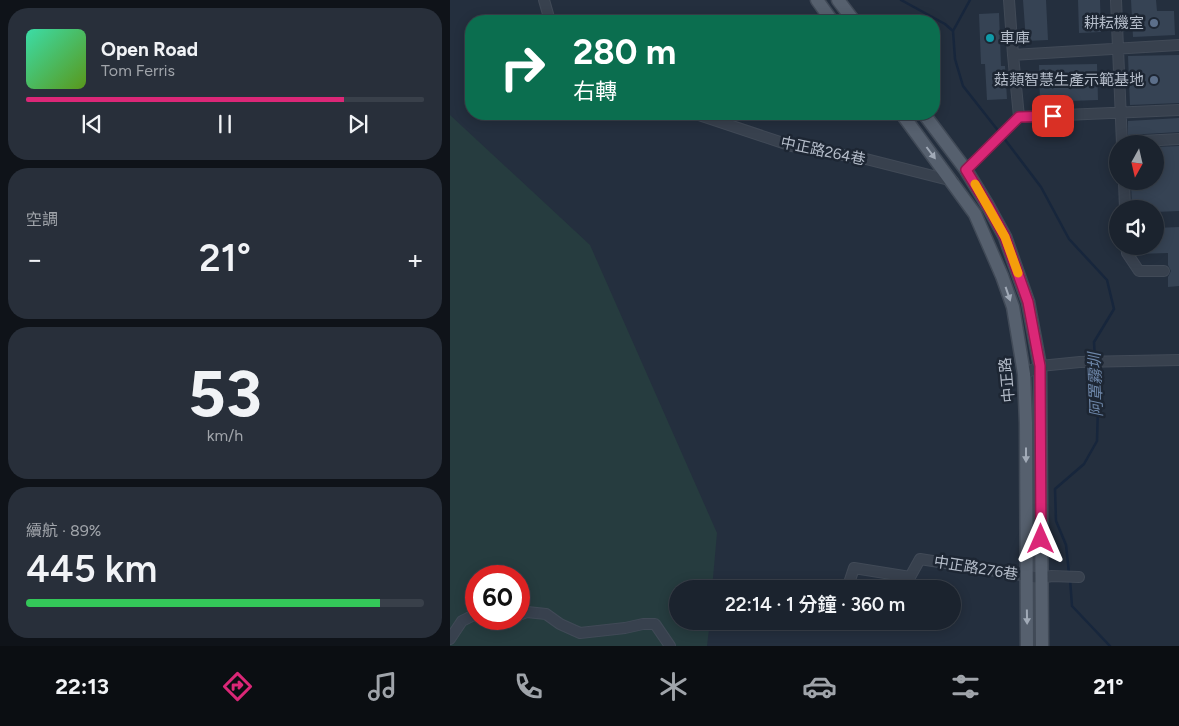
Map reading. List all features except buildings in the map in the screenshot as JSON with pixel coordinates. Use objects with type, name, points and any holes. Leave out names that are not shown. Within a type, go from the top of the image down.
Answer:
[{"type":"main road","points":[[817,0],[828,15]]},
{"type":"main road","points":[[838,0],[849,15]]},
{"type":"main road","name":"中正路","points":[[906,120],[975,214],[1002,276],[1013,307],[1024,374],[1027,646]]},
{"type":"main road","points":[[928,120],[966,170],[988,206],[1008,246],[1028,302],[1040,366],[1046,577],[1042,646]]},
{"type":"lane","points":[[544,0],[548,15]]},
{"type":"lane","points":[[1009,0],[1019,117]]},
{"type":"lane","points":[[1116,0],[1122,135]]},
{"type":"lane","points":[[1013,55],[1179,45]]},
{"type":"lane","points":[[966,170],[1019,117],[1179,110]]},
{"type":"lane","name":"中正路264巷","points":[[714,120],[792,146],[866,159],[952,181]]},
{"type":"lane","points":[[1164,140],[1179,139]]},
{"type":"lane","points":[[1128,255],[1139,271],[1164,271]]},
{"type":"lane","points":[[1024,374],[1040,366],[1080,362],[1179,360]]},
{"type":"lane","name":"中正路276巷","points":[[850,580],[854,568],[910,577],[920,559],[1026,576],[1079,577]]},
{"type":"lane","points":[[530,612],[546,614],[560,624],[580,633],[655,624],[670,646]]},
{"type":"lane","points":[[450,639],[465,620]]},
{"type":"green space","points":[[450,115],[590,245],[717,533],[713,580],[669,580],[669,630],[709,630],[707,646],[450,646]]},
{"type":"waterway","points":[[901,0],[928,15]]},
{"type":"waterway","name":"阿罩霧圳","points":[[970,0],[953,31],[955,59],[963,86],[1000,133]]},
{"type":"waterway","points":[[940,21],[953,31]]},
{"type":"waterway","name":"阿罩霧圳","points":[[1003,137],[1041,187],[1069,239],[1107,280],[1114,309],[1094,342],[1095,360]]},
{"type":"waterway","name":"阿罩霧圳","points":[[1069,573],[1066,545],[1056,521],[1055,489],[1084,464],[1097,441],[1098,406],[1095,365]]},
{"type":"waterway","name":"阿罩霧圳","points":[[1070,579],[1072,606],[1110,646]]},
{"type":"slow traffic","points":[[975,184],[1005,237],[1018,273]]},
{"type":"place","name":"耕耘機室","points":[[1154,23]]},
{"type":"place","name":"車庫","points":[[990,38]]},
{"type":"place","name":"菇類智慧生產示範基地","points":[[1154,80]]},
{"type":"route","points":[[1041,539],[1042,422],[1040,366],[1028,302],[1005,237],[966,170],[1019,117],[1053,116]]}]
